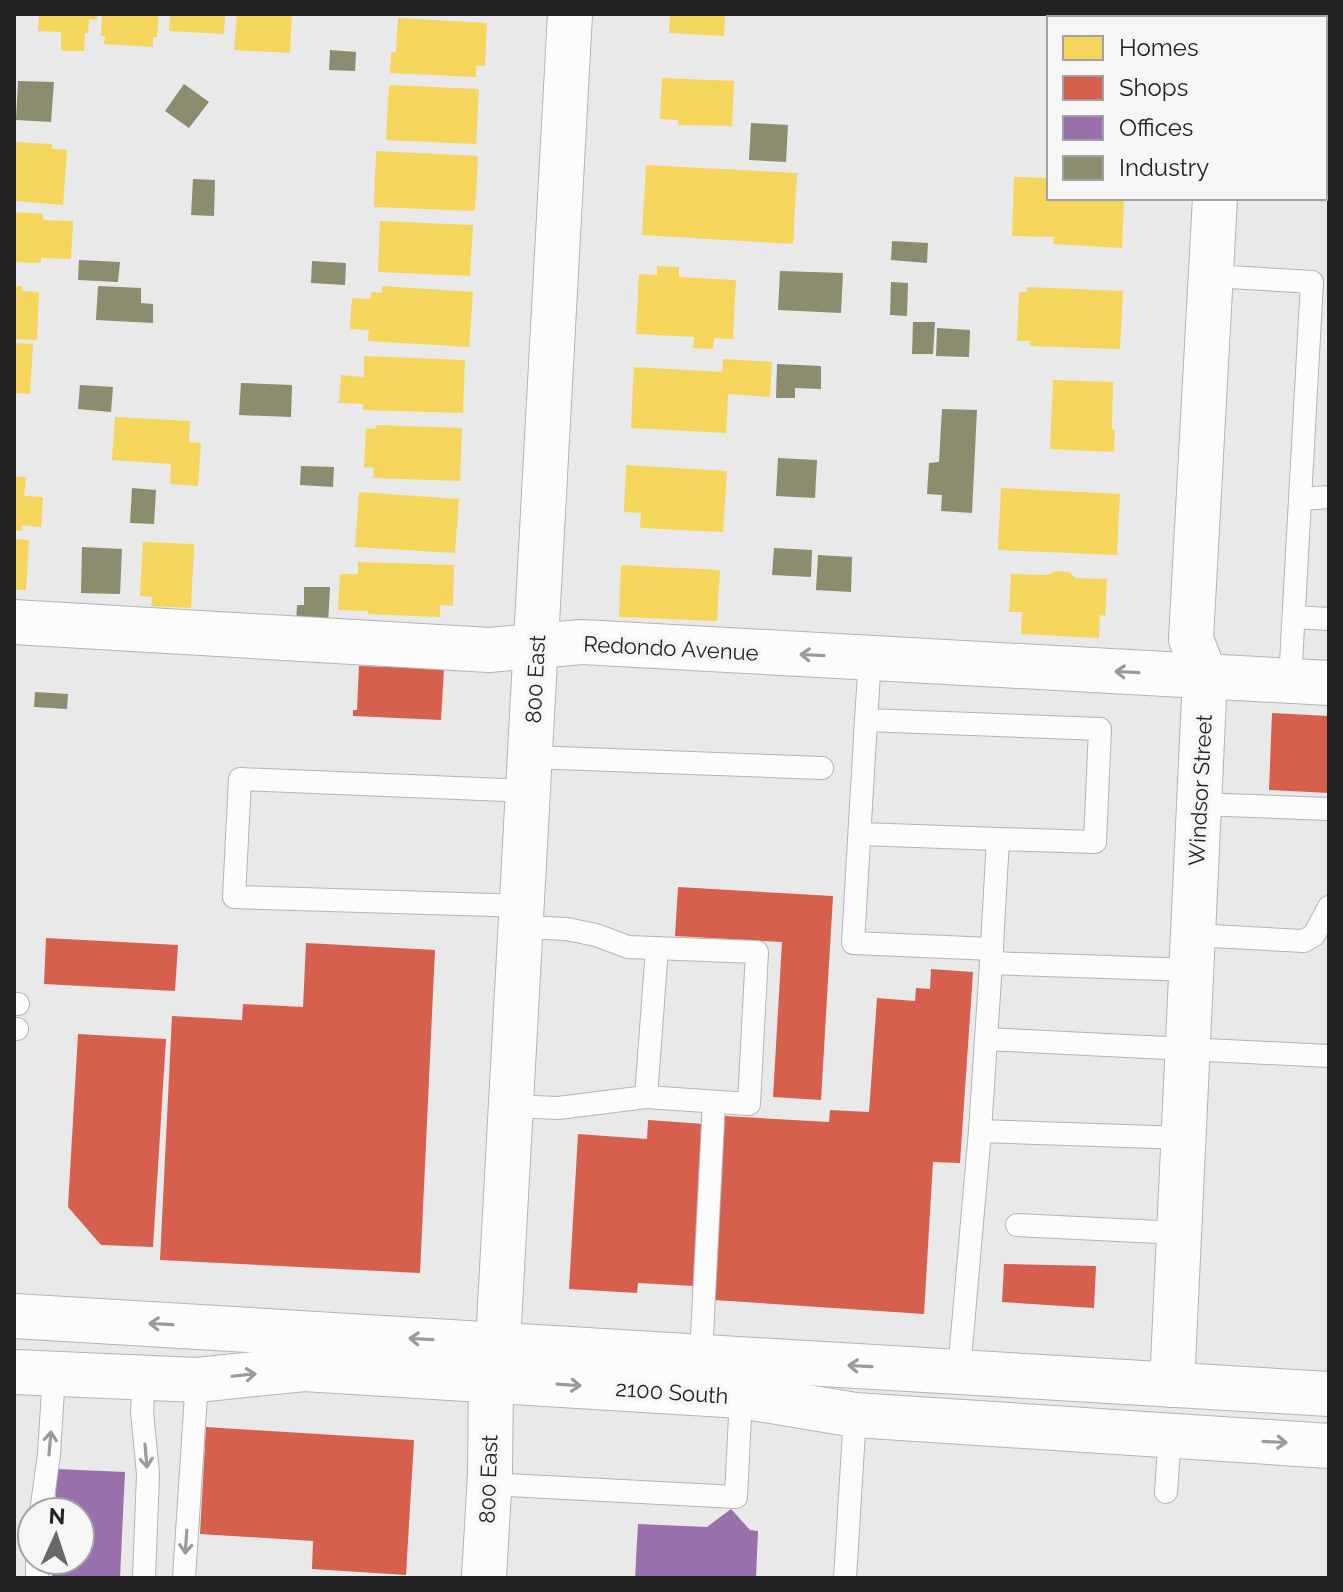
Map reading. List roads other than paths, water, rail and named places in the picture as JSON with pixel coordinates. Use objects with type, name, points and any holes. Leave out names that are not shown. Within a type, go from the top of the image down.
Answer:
[{"type":"street","name":"800 East","points":[[484,1578],[570,14]]},
{"type":"street","name":"Windsor Street","points":[[1172,1385],[1205,676],[1191,639],[1215,200]]},
{"type":"street","name":"Redondo Avenue","points":[[14,622],[489,650],[582,642],[1310,682]]},
{"type":"street","name":"2100 South","points":[[14,1316],[495,1361],[855,1415],[1329,1446]]},
{"type":"street","name":"2100 South","points":[[34,1373],[197,1380],[304,1369],[701,1355],[1329,1394]]},
{"type":"street","points":[[855,1415],[862,1404],[891,1393],[1138,1407],[1162,1399],[1172,1385]]},
{"type":"street","points":[[1170,1436],[1193,1417],[1208,1412],[1329,1417]]},
{"type":"lane","points":[[1212,276],[1312,282],[1295,617],[1310,682]]},
{"type":"lane","points":[[1301,499],[1329,497]]},
{"type":"lane","points":[[1295,617],[1329,619]]},
{"type":"lane","points":[[870,658],[853,943],[991,956],[1192,952],[1304,941],[1314,935],[1329,907]]},
{"type":"lane","points":[[861,834],[1095,842],[1100,729],[866,720]]},
{"type":"lane","points":[[511,1106],[558,1108],[646,1097],[749,1104],[757,952],[628,947],[596,935],[522,917],[234,897],[240,779],[822,768]]},
{"type":"lane","points":[[1199,804],[1329,809]]},
{"type":"lane","points":[[959,1371],[980,1131],[998,839]]},
{"type":"lane","points":[[646,1097],[657,948]]},
{"type":"lane","points":[[986,1039],[1329,1056]]},
{"type":"lane","points":[[701,1355],[714,1102]]},
{"type":"lane","points":[[980,1131],[1183,1138]]},
{"type":"lane","points":[[1017,1225],[1179,1233]]},
{"type":"lane","points":[[34,1373],[49,1454],[43,1496]]},
{"type":"lane","points":[[144,1378],[142,1412],[148,1474],[144,1578]]},
{"type":"lane","points":[[184,1577],[197,1380]]},
{"type":"lane","points":[[489,1484],[736,1497],[741,1396]]},
{"type":"lane","points":[[845,1578],[855,1415]]},
{"type":"lane","points":[[1166,1492],[1170,1436]]}]
